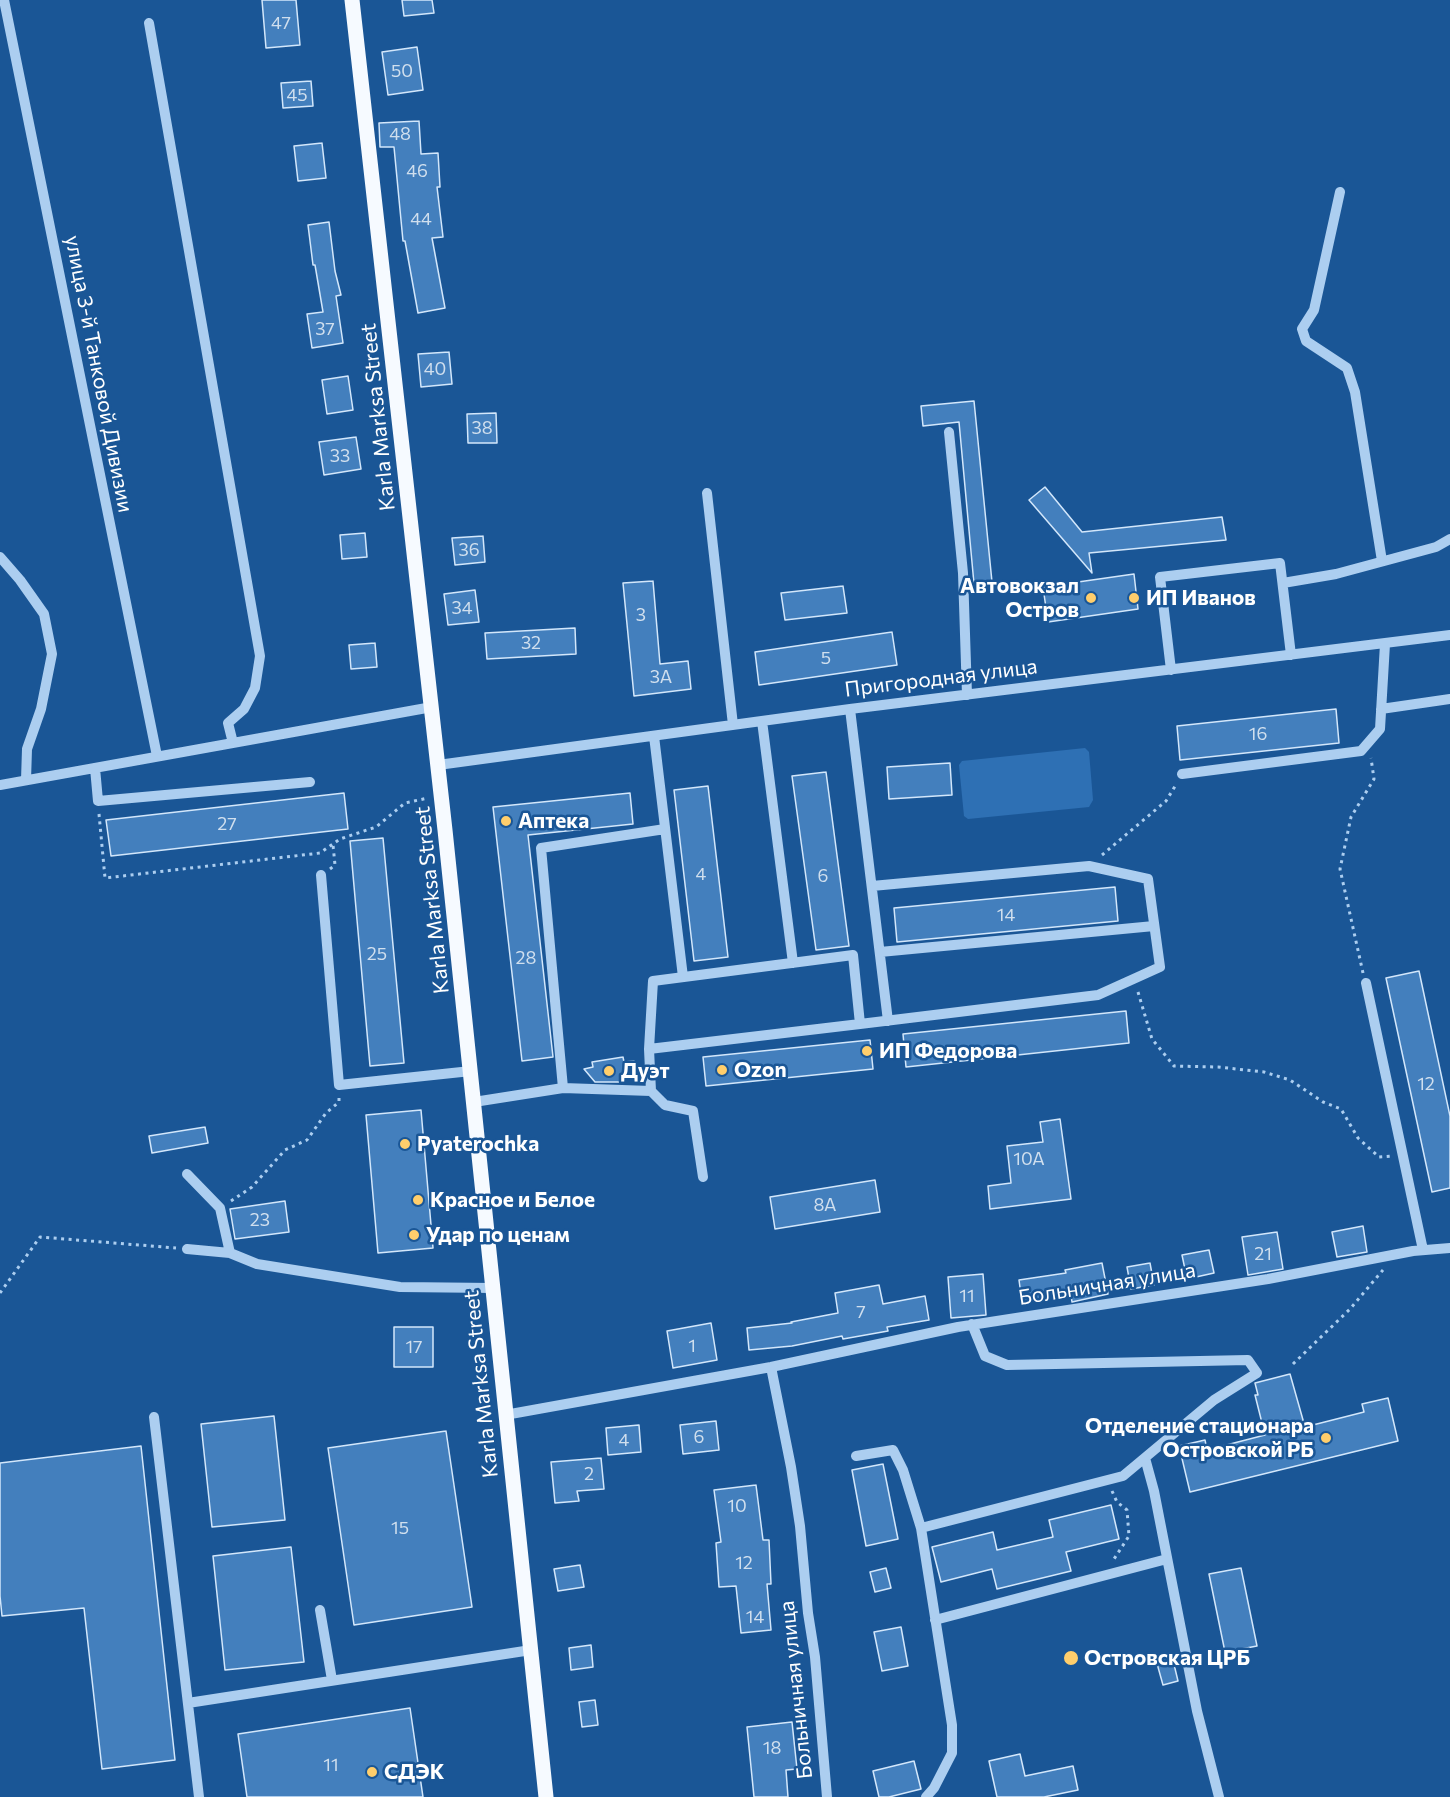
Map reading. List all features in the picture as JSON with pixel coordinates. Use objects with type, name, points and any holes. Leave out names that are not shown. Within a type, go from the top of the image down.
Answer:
[{"type":"main road","name":"Karla Marksa Street","points":[[352,0],[442,796],[546,1797]]},
{"type":"street","name":"улица 3-й Танковой Дивизии","points":[[4,0],[157,756]]},
{"type":"street","points":[[149,23],[260,656],[255,688],[244,709],[228,723],[233,743]]},
{"type":"street","points":[[1340,192],[1314,310],[1302,329],[1306,341],[1347,368],[1355,392],[1382,561]]},
{"type":"street","points":[[949,432],[963,573],[967,695]]},
{"type":"street","points":[[707,493],[733,725]]},
{"type":"street","points":[[1283,584],[1336,574],[1436,547],[1450,539]]},
{"type":"street","points":[[0,556],[44,614],[52,654],[41,709],[27,749],[26,780]]},
{"type":"street","points":[[1171,670],[1160,578],[1280,563],[1292,655]]},
{"type":"street","name":"Пригородная улица","points":[[438,765],[850,709],[1450,635]]},
{"type":"street","points":[[1182,774],[1361,751],[1380,729],[1385,644]]},
{"type":"street","points":[[1381,709],[1450,699]]},
{"type":"street","points":[[0,785],[432,707]]},
{"type":"street","points":[[850,709],[888,1021]]},
{"type":"street","points":[[762,721],[793,963]]},
{"type":"street","points":[[654,736],[683,977]]},
{"type":"street","points":[[95,768],[98,801],[310,782]]},
{"type":"street","points":[[563,1088],[541,848],[665,829]]},
{"type":"street","points":[[649,1049],[1098,994],[1160,966],[1148,879],[1089,866],[872,886]]},
{"type":"street","points":[[321,875],[339,1085],[471,1071]]},
{"type":"street","points":[[880,952],[1154,926]]},
{"type":"street","points":[[704,1177],[693,1111],[665,1105],[651,1091],[649,1049],[653,981],[853,955],[860,1024]]},
{"type":"street","points":[[1366,983],[1423,1250]]},
{"type":"street","points":[[474,1102],[563,1088],[651,1091]]},
{"type":"street","points":[[187,1174],[220,1208],[230,1253]]},
{"type":"street","name":"Больничная улица","points":[[505,1415],[771,1367],[972,1324],[1268,1279],[1423,1250],[1450,1248]]},
{"type":"street","points":[[187,1249],[230,1253],[257,1264],[400,1287],[493,1288]]},
{"type":"street","points":[[921,1528],[1123,1476],[1214,1400],[1257,1373],[1248,1360],[1007,1365],[985,1356],[972,1324]]},
{"type":"street","name":"Больничная улица","points":[[771,1367],[800,1526],[808,1613],[815,1657],[827,1797]]},
{"type":"street","points":[[154,1417],[199,1797]]},
{"type":"street","points":[[856,1456],[893,1450],[903,1470],[921,1528],[952,1725],[952,1753],[934,1788],[926,1797]]},
{"type":"street","points":[[1145,1458],[1197,1711],[1219,1797]]},
{"type":"street","points":[[935,1620],[1167,1559]]},
{"type":"street","points":[[320,1610],[332,1680]]},
{"type":"street","points":[[188,1702],[531,1650]]},
{"type":"path","points":[[1366,983],[1340,869],[1351,817],[1374,779],[1368,742]]},
{"type":"path","points":[[1089,866],[1166,801],[1182,774]]},
{"type":"path","points":[[98,801],[105,878],[320,853],[340,838],[376,827],[405,803],[442,796]]},
{"type":"path","points":[[321,875],[334,865],[333,844]]},
{"type":"path","points":[[1134,979],[1152,1039],[1174,1066],[1218,1067],[1264,1072],[1290,1080],[1323,1102],[1341,1109],[1358,1138],[1379,1157],[1402,1155]]},
{"type":"path","points":[[220,1208],[252,1187],[285,1150],[308,1140],[326,1113],[339,1102],[339,1085]]},
{"type":"path","points":[[0,1293],[40,1237],[187,1249]]},
{"type":"path","points":[[1293,1364],[1350,1309],[1396,1255]]},
{"type":"path","points":[[1097,1578],[1129,1536],[1127,1510],[1118,1502],[1107,1480]]},
{"type":"shaded area","points":[[1085,748],[1089,752],[1093,800],[1089,807],[968,819],[964,816],[959,765],[962,761]]},
{"type":"building","points":[[262,0],[296,0],[300,45],[266,48]]},
{"type":"building","points":[[402,0],[432,0],[434,13],[404,16]]},
{"type":"building","points":[[417,47],[423,90],[388,95],[382,52]]},
{"type":"building","points":[[311,81],[313,106],[283,108],[281,83]]},
{"type":"building","points":[[419,121],[421,154],[438,153],[440,187],[437,187],[443,237],[432,238],[445,308],[418,313],[405,241],[403,241],[394,147],[380,147],[379,123]]},
{"type":"building","points":[[322,143],[326,178],[298,181],[294,146]]},
{"type":"building","points":[[329,222],[335,271],[341,295],[336,296],[343,343],[312,348],[307,314],[323,312],[315,265],[313,265],[308,225]]},
{"type":"building","points":[[449,352],[452,384],[421,387],[418,354]]},
{"type":"building","points":[[348,376],[353,410],[327,414],[322,380]]},
{"type":"building","points":[[974,401],[992,582],[974,584],[959,422],[923,426],[921,406]]},
{"type":"building","points":[[496,413],[497,443],[468,443],[467,414]]},
{"type":"building","points":[[356,437],[361,469],[324,475],[319,442]]},
{"type":"building","points":[[1045,487],[1082,532],[1222,517],[1226,540],[1089,553],[1092,573],[1029,500]]},
{"type":"building","points":[[365,533],[367,557],[342,559],[340,535]]},
{"type":"building","points":[[483,536],[485,562],[455,565],[452,538]]},
{"type":"building","name":"Автовокзал Остров","points":[[1134,574],[1138,609],[1048,622],[1043,587]]},
{"type":"building","points":[[653,581],[660,664],[688,661],[691,689],[634,696],[623,583]]},
{"type":"building","points":[[843,586],[847,613],[785,620],[781,593]]},
{"type":"building","points":[[475,590],[479,622],[448,625],[444,594]]},
{"type":"building","points":[[575,628],[576,654],[487,659],[485,633]]},
{"type":"building","points":[[892,632],[897,665],[759,685],[755,652]]},
{"type":"building","points":[[375,643],[377,667],[351,669],[349,645]]},
{"type":"building","points":[[1336,709],[1339,743],[1180,760],[1177,726]]},
{"type":"building","points":[[950,763],[952,795],[889,799],[887,767]]},
{"type":"building","points":[[826,772],[849,946],[816,950],[792,776]]},
{"type":"building","points":[[708,786],[728,957],[694,961],[674,790]]},
{"type":"building","points":[[344,793],[348,829],[111,856],[106,820]]},
{"type":"building","points":[[630,793],[633,824],[528,835],[553,1057],[522,1061],[493,807]]},
{"type":"building","points":[[383,838],[404,1063],[370,1066],[350,841]]},
{"type":"building","points":[[1115,887],[1118,921],[897,942],[894,908]]},
{"type":"building","points":[[1419,971],[1450,1116],[1450,1188],[1432,1192],[1386,978]]},
{"type":"building","points":[[1126,1011],[1129,1043],[906,1067],[903,1034]]},
{"type":"building","points":[[870,1040],[873,1069],[706,1086],[703,1057]]},
{"type":"building","name":"Дуэт","points":[[623,1057],[624,1062],[634,1061],[627,1075],[619,1082],[595,1082],[584,1069],[593,1067],[592,1062]]},
{"type":"building","points":[[421,1110],[433,1248],[378,1253],[366,1115]]},
{"type":"building","points":[[1060,1119],[1071,1199],[990,1209],[988,1186],[1011,1183],[1007,1146],[1043,1142],[1040,1122]]},
{"type":"building","points":[[205,1127],[208,1143],[152,1153],[149,1136]]},
{"type":"building","points":[[875,1180],[880,1212],[775,1229],[770,1197]]},
{"type":"building","points":[[285,1201],[289,1232],[235,1239],[230,1209]]},
{"type":"building","points":[[1363,1226],[1367,1252],[1337,1257],[1332,1232]]},
{"type":"building","points":[[1277,1232],[1283,1269],[1248,1275],[1242,1237]]},
{"type":"building","points":[[1209,1250],[1214,1273],[1187,1279],[1182,1255]]},
{"type":"building","points":[[1102,1263],[1108,1294],[1072,1302],[1071,1295],[1022,1302],[1019,1280],[1066,1273],[1065,1270]]},
{"type":"building","points":[[1150,1263],[1154,1285],[1131,1289],[1127,1267]]},
{"type":"building","points":[[983,1274],[986,1315],[951,1318],[948,1277]]},
{"type":"building","points":[[879,1285],[883,1304],[925,1296],[929,1320],[887,1327],[888,1331],[843,1339],[842,1336],[792,1346],[749,1350],[747,1328],[792,1323],[838,1313],[835,1293]]},
{"type":"building","points":[[711,1323],[717,1360],[673,1368],[667,1331]]},
{"type":"building","points":[[394,1327],[433,1327],[433,1367],[394,1367]]},
{"type":"building","name":"Отделение стационара Островской РБ","points":[[1290,1374],[1305,1427],[1364,1412],[1362,1404],[1388,1398],[1398,1441],[1190,1492],[1179,1446],[1205,1440],[1207,1450],[1265,1435],[1255,1395],[1258,1395],[1255,1383]]},
{"type":"building","points":[[274,1416],[285,1520],[212,1527],[201,1424]]},
{"type":"building","points":[[716,1421],[719,1450],[683,1454],[680,1425]]},
{"type":"building","points":[[639,1425],[641,1452],[608,1455],[606,1428]]},
{"type":"building","points":[[446,1431],[472,1607],[354,1625],[328,1448]]},
{"type":"building","points":[[141,1446],[175,1760],[102,1769],[84,1608],[2,1616],[0,1463]]},
{"type":"building","points":[[601,1458],[604,1489],[577,1491],[579,1501],[555,1503],[551,1462]]},
{"type":"building","points":[[883,1464],[898,1539],[866,1546],[852,1470]]},
{"type":"building","points":[[756,1485],[763,1540],[769,1540],[771,1584],[767,1584],[771,1630],[741,1633],[736,1586],[719,1587],[716,1543],[721,1542],[714,1490]]},
{"type":"building","points":[[1111,1505],[1119,1539],[1066,1552],[1071,1571],[997,1589],[992,1569],[941,1582],[932,1547],[993,1532],[997,1550],[1053,1537],[1049,1520]]},
{"type":"building","points":[[291,1547],[304,1662],[225,1670],[213,1556]]},
{"type":"building","points":[[580,1565],[584,1587],[558,1591],[554,1569]]},
{"type":"building","points":[[886,1568],[891,1588],[875,1592],[870,1572]]},
{"type":"building","points":[[1241,1568],[1257,1646],[1225,1652],[1209,1574]]},
{"type":"building","points":[[901,1627],[908,1666],[882,1671],[874,1632]]},
{"type":"building","points":[[591,1645],[593,1667],[571,1670],[569,1648]]},
{"type":"building","points":[[1172,1656],[1178,1681],[1163,1685],[1156,1660]]},
{"type":"building","points":[[595,1700],[598,1725],[582,1727],[579,1702]]},
{"type":"building","points":[[410,1708],[423,1797],[247,1797],[238,1734]]},
{"type":"building","points":[[792,1722],[797,1769],[786,1770],[788,1797],[754,1797],[747,1727]]},
{"type":"building","points":[[1020,1754],[1025,1776],[1073,1766],[1078,1790],[1044,1797],[997,1797],[989,1761]]},
{"type":"building","points":[[914,1761],[921,1789],[889,1797],[879,1797],[873,1771]]},
{"type":"place","name":"Автовокзал Остров","points":[[1091,598]]},
{"type":"place","name":"ИП Иванов","points":[[1134,598]]},
{"type":"place","name":"Аптека","points":[[506,821]]},
{"type":"place","name":"ИП Федорова","points":[[867,1051]]},
{"type":"place","name":"Ozon","points":[[722,1070]]},
{"type":"place","name":"Дуэт","points":[[609,1071]]},
{"type":"place","name":"Pyaterochka","points":[[405,1144]]},
{"type":"place","name":"Красное и Белое","points":[[418,1200]]},
{"type":"place","name":"Удар по ценам","points":[[414,1235]]},
{"type":"place","name":"Отделение стационара Островской РБ","points":[[1326,1438]]},
{"type":"place","name":"Островская ЦРБ","points":[[1071,1658]]},
{"type":"place","name":"СДЭК","points":[[372,1772]]}]
